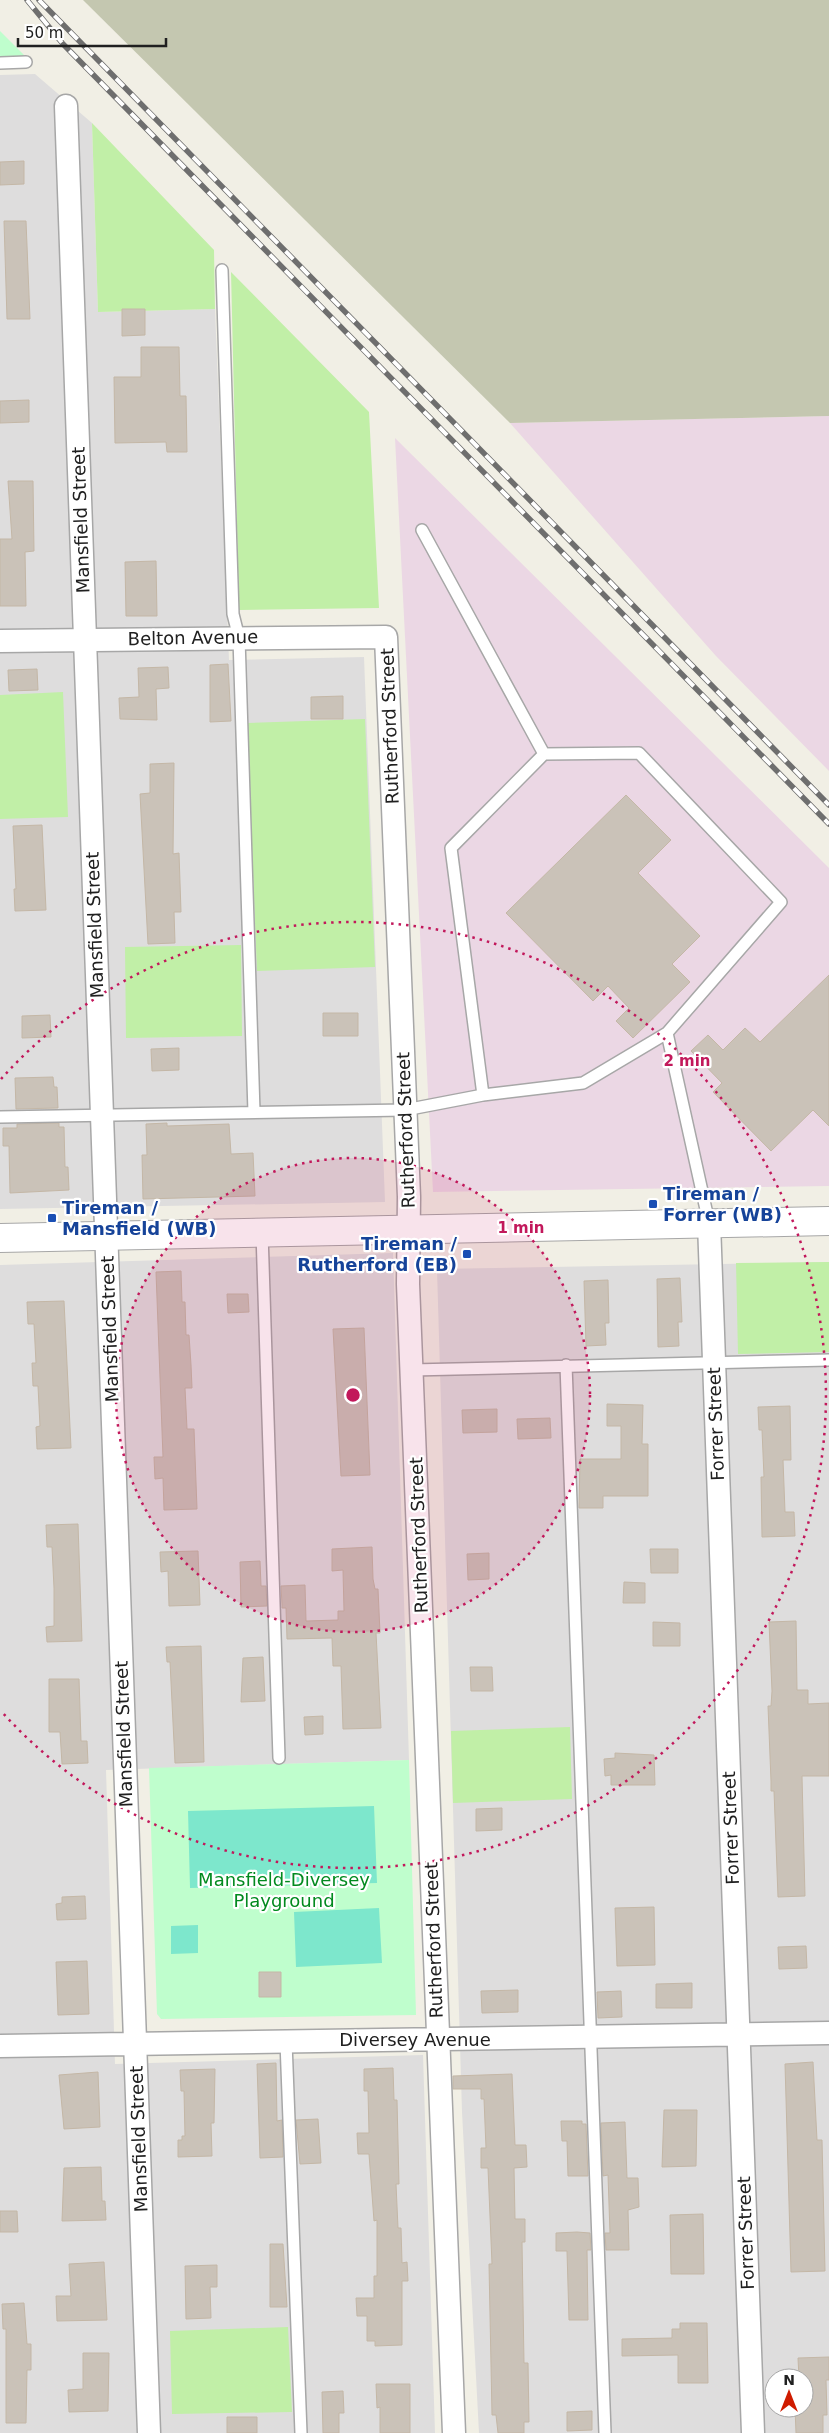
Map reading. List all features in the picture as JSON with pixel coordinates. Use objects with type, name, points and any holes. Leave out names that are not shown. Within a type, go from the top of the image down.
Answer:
[{"type":"street","name":"Mansfield Street","points":[[66,106],[149,2433]]},
{"type":"street","name":"Belton Avenue","points":[[0,641],[386,637]]},
{"type":"street","name":"Rutherford Street","points":[[386,637],[405,1110],[412,1370],[454,2433]]},
{"type":"street","points":[[0,1238],[829,1221]]},
{"type":"street","name":"Forrer Street","points":[[709,1224],[753,2433]]},
{"type":"street","name":"Diversey Avenue","points":[[0,2046],[829,2033]]},
{"type":"lane","points":[[0,63],[26,62]]},
{"type":"lane","points":[[222,270],[233,614],[240,638],[254,1112]]},
{"type":"lane","points":[[422,530],[544,754]]},
{"type":"lane","points":[[0,1117],[405,1110],[484,1095],[583,1084],[667,1033],[781,902],[639,752],[544,754],[451,848],[484,1095]]},
{"type":"lane","points":[[667,1033],[709,1224]]},
{"type":"lane","points":[[262,1233],[279,1758]]},
{"type":"lane","points":[[412,1370],[829,1360]]},
{"type":"lane","points":[[566,1365],[605,2433]]},
{"type":"lane","points":[[286,2042],[301,2433]]},
{"type":"shaded area","points":[[83,0],[829,0],[829,416],[510,423]]},
{"type":"shaded area","points":[[35,74],[92,123],[98,312],[215,309],[229,660],[364,657],[385,1202],[0,1209],[0,75]]},
{"type":"shaded area","points":[[829,416],[829,771],[716,656],[510,423]]},
{"type":"shaded area","points":[[395,438],[829,868],[829,1186],[433,1192]]},
{"type":"shaded area","points":[[393,1253],[409,1760],[106,1770],[115,2064],[423,2055],[435,2433],[0,2433],[0,1265]]},
{"type":"shaded area","points":[[829,1262],[829,2433],[479,2433],[462,2112],[437,1269]]},
{"type":"green space","points":[[0,31],[25,56],[0,57]]},
{"type":"green space","points":[[92,123],[214,250],[215,309],[98,312]]},
{"type":"green space","points":[[231,272],[369,412],[379,608],[239,610]]},
{"type":"green space","points":[[63,692],[68,817],[0,819],[0,695]]},
{"type":"green space","points":[[365,719],[375,967],[257,971],[247,723]]},
{"type":"green space","points":[[241,945],[242,1036],[126,1038],[125,947]]},
{"type":"green space","points":[[829,1262],[829,1352],[738,1354],[736,1263]]},
{"type":"green space","points":[[570,1727],[572,1799],[453,1803],[451,1731]]},
{"type":"green space","name":"Mansfield-Diversey Playground","points":[[409,1760],[416,2015],[161,2019],[157,2014],[149,1768]]},
{"type":"green space","points":[[374,1806],[377,1883],[190,1888],[188,1811]]},
{"type":"green space","points":[[379,1908],[382,1963],[296,1967],[294,1912]]},
{"type":"green space","points":[[198,1925],[198,1953],[171,1954],[171,1926]]},
{"type":"green space","points":[[288,2327],[292,2412],[172,2414],[170,2331]]},
{"type":"building","points":[[24,161],[24,184],[0,185],[0,162]]},
{"type":"building","points":[[4,221],[26,221],[30,319],[7,319]]},
{"type":"building","points":[[122,309],[145,309],[145,335],[122,336]]},
{"type":"building","points":[[141,347],[179,347],[180,396],[186,396],[187,452],[167,452],[166,442],[115,443],[114,377],[141,377]]},
{"type":"building","points":[[29,400],[29,422],[0,423],[0,401]]},
{"type":"building","points":[[8,481],[33,481],[34,551],[25,552],[26,606],[0,606],[0,539],[12,539]]},
{"type":"building","points":[[156,561],[157,616],[126,616],[125,562]]},
{"type":"building","points":[[228,664],[231,721],[210,722],[210,665]]},
{"type":"building","points":[[168,667],[169,688],[156,689],[157,720],[120,719],[119,698],[139,697],[138,668]]},
{"type":"building","points":[[37,669],[38,690],[9,691],[8,670]]},
{"type":"building","points":[[343,696],[343,719],[311,719],[311,697]]},
{"type":"building","points":[[174,763],[173,854],[179,853],[181,912],[174,912],[175,943],[148,944],[140,794],[150,793],[150,764]]},
{"type":"building","points":[[626,795],[671,840],[638,873],[700,936],[672,964],[690,982],[633,1038],[616,1021],[629,1008],[608,986],[593,1001],[506,913]]},
{"type":"building","points":[[42,825],[46,910],[15,911],[14,889],[16,889],[13,826]]},
{"type":"building","points":[[829,975],[829,1126],[813,1110],[771,1151],[713,1092],[722,1083],[691,1051],[708,1035],[723,1050],[745,1028],[760,1042]]},
{"type":"building","points":[[323,1013],[358,1013],[358,1036],[323,1036]]},
{"type":"building","points":[[50,1015],[51,1037],[22,1038],[22,1016]]},
{"type":"building","points":[[179,1048],[179,1070],[152,1071],[151,1049]]},
{"type":"building","points":[[53,1077],[54,1087],[57,1087],[58,1108],[16,1109],[15,1078]]},
{"type":"building","points":[[59,1123],[59,1127],[64,1127],[65,1167],[68,1167],[69,1190],[10,1193],[9,1146],[3,1146],[3,1128],[17,1128],[17,1124]]},
{"type":"building","points":[[167,1123],[167,1126],[229,1124],[231,1154],[253,1153],[255,1196],[143,1199],[142,1155],[147,1155],[146,1124]]},
{"type":"building","points":[[181,1271],[182,1302],[185,1302],[186,1335],[189,1335],[192,1388],[185,1388],[187,1429],[194,1429],[197,1509],[164,1510],[163,1478],[155,1479],[154,1457],[163,1457],[156,1272]]},
{"type":"building","points":[[680,1278],[682,1322],[678,1322],[679,1346],[658,1347],[657,1279]]},
{"type":"building","points":[[608,1280],[609,1323],[605,1323],[606,1345],[586,1346],[584,1281]]},
{"type":"building","points":[[227,1294],[248,1294],[249,1312],[228,1313]]},
{"type":"building","points":[[64,1301],[71,1448],[37,1449],[36,1427],[40,1426],[38,1386],[33,1386],[32,1363],[36,1363],[34,1324],[28,1324],[27,1302]]},
{"type":"building","points":[[364,1328],[370,1475],[341,1476],[333,1329]]},
{"type":"building","points":[[607,1404],[643,1405],[642,1444],[648,1444],[648,1496],[603,1496],[603,1508],[579,1508],[580,1459],[621,1459],[621,1426],[607,1426]]},
{"type":"building","points":[[790,1406],[791,1460],[783,1460],[785,1512],[794,1512],[795,1536],[762,1537],[761,1477],[764,1477],[762,1430],[759,1430],[758,1407]]},
{"type":"building","points":[[497,1409],[497,1432],[463,1433],[462,1410]]},
{"type":"building","points":[[550,1418],[551,1438],[518,1439],[517,1419]]},
{"type":"building","points":[[78,1524],[82,1641],[47,1642],[46,1627],[54,1626],[54,1588],[52,1547],[47,1547],[46,1525]]},
{"type":"building","points":[[372,1547],[373,1579],[375,1589],[378,1589],[380,1633],[376,1633],[381,1728],[343,1729],[341,1666],[333,1666],[332,1638],[287,1639],[286,1608],[282,1608],[281,1586],[305,1585],[306,1621],[338,1620],[338,1611],[344,1611],[343,1570],[332,1571],[332,1549]]},
{"type":"building","points":[[650,1549],[678,1549],[678,1573],[651,1573]]},
{"type":"building","points":[[198,1551],[200,1605],[169,1606],[168,1571],[161,1572],[160,1552]]},
{"type":"building","points":[[489,1553],[489,1579],[468,1580],[467,1554]]},
{"type":"building","points":[[260,1561],[261,1586],[266,1586],[267,1606],[241,1607],[240,1562]]},
{"type":"building","points":[[624,1582],[645,1583],[645,1603],[623,1603]]},
{"type":"building","points":[[796,1621],[797,1690],[808,1690],[808,1704],[829,1703],[829,1776],[802,1776],[805,1896],[778,1897],[774,1791],[771,1791],[768,1706],[771,1706],[772,1691],[769,1622]]},
{"type":"building","points":[[653,1622],[680,1623],[680,1646],[653,1646]]},
{"type":"building","points":[[201,1646],[204,1762],[175,1763],[170,1662],[167,1662],[166,1647]]},
{"type":"building","points":[[263,1657],[265,1701],[241,1702],[243,1658]]},
{"type":"building","points":[[470,1667],[492,1667],[493,1691],[471,1691]]},
{"type":"building","points":[[49,1679],[79,1679],[81,1741],[87,1741],[88,1763],[62,1764],[60,1732],[49,1732]]},
{"type":"building","points":[[323,1716],[323,1734],[305,1735],[304,1717]]},
{"type":"building","points":[[615,1753],[654,1755],[655,1785],[611,1785],[611,1775],[605,1776],[604,1759],[615,1758]]},
{"type":"building","points":[[502,1808],[502,1830],[476,1831],[476,1809]]},
{"type":"building","points":[[85,1896],[86,1919],[57,1920],[56,1904],[62,1903],[62,1897]]},
{"type":"building","points":[[654,1907],[655,1965],[617,1966],[615,1908]]},
{"type":"building","points":[[806,1946],[807,1968],[779,1969],[778,1947]]},
{"type":"building","points":[[87,1961],[89,2014],[58,2015],[56,1962]]},
{"type":"building","points":[[259,1972],[281,1972],[281,1997],[259,1997]]},
{"type":"building","points":[[692,1983],[692,2008],[656,2008],[656,1984]]},
{"type":"building","points":[[518,1990],[518,2012],[482,2013],[481,1991]]},
{"type":"building","points":[[621,1991],[622,2017],[598,2018],[597,1992]]},
{"type":"building","points":[[813,2062],[817,2140],[822,2140],[825,2271],[791,2272],[785,2064]]},
{"type":"building","points":[[276,2063],[277,2121],[282,2120],[283,2157],[260,2158],[257,2064]]},
{"type":"building","points":[[393,2068],[394,2100],[397,2100],[399,2184],[396,2184],[398,2228],[401,2228],[402,2263],[407,2262],[408,2281],[402,2281],[402,2345],[375,2346],[375,2341],[367,2341],[367,2316],[357,2316],[356,2298],[374,2298],[374,2276],[377,2276],[377,2220],[374,2221],[369,2154],[358,2154],[357,2133],[369,2133],[368,2091],[364,2091],[364,2069]]},
{"type":"building","points":[[215,2069],[214,2123],[211,2123],[212,2156],[178,2157],[178,2140],[182,2140],[182,2136],[185,2136],[184,2091],[181,2091],[180,2070]]},
{"type":"building","points":[[98,2072],[100,2127],[64,2129],[59,2075]]},
{"type":"building","points":[[512,2074],[515,2145],[526,2145],[527,2167],[514,2168],[515,2219],[525,2219],[525,2242],[522,2242],[524,2363],[528,2363],[529,2422],[524,2422],[524,2433],[498,2433],[496,2415],[492,2415],[489,2264],[492,2264],[488,2168],[481,2168],[481,2148],[486,2148],[484,2099],[481,2099],[481,2089],[453,2089],[453,2076]]},
{"type":"building","points":[[664,2110],[697,2110],[696,2166],[662,2167]]},
{"type":"building","points":[[318,2119],[321,2163],[300,2164],[296,2120]]},
{"type":"building","points":[[561,2121],[582,2121],[582,2124],[586,2124],[588,2176],[568,2176],[567,2141],[562,2141]]},
{"type":"building","points":[[625,2122],[627,2178],[638,2178],[639,2207],[628,2210],[629,2250],[606,2250],[605,2233],[610,2233],[608,2175],[603,2176],[601,2123]]},
{"type":"building","points":[[101,2167],[102,2201],[105,2201],[106,2220],[62,2221],[64,2168]]},
{"type":"building","points":[[0,2211],[17,2211],[18,2232],[0,2232]]},
{"type":"building","points":[[703,2214],[704,2274],[671,2274],[670,2215]]},
{"type":"building","points":[[556,2233],[590,2233],[591,2250],[587,2250],[588,2320],[569,2320],[567,2251],[556,2251]]},
{"type":"building","points":[[270,2244],[283,2244],[287,2307],[270,2307]]},
{"type":"building","points":[[104,2262],[107,2320],[57,2321],[56,2296],[71,2296],[69,2264]]},
{"type":"building","points":[[217,2265],[217,2287],[210,2287],[211,2318],[186,2319],[185,2266]]},
{"type":"building","points":[[24,2303],[27,2344],[31,2344],[31,2370],[27,2370],[26,2423],[6,2423],[6,2329],[3,2329],[2,2304]]},
{"type":"building","points":[[680,2323],[707,2323],[708,2383],[678,2383],[678,2355],[622,2356],[622,2339],[672,2338],[672,2329],[680,2329]]},
{"type":"building","points":[[83,2353],[109,2353],[108,2411],[69,2412],[68,2390],[83,2389]]},
{"type":"building","points":[[829,2357],[829,2380],[826,2380],[827,2415],[823,2415],[823,2433],[796,2433],[795,2418],[814,2418],[814,2368],[798,2368],[798,2358]]},
{"type":"building","points":[[376,2384],[410,2384],[410,2433],[380,2433],[380,2407],[377,2408]]},
{"type":"building","points":[[343,2391],[344,2413],[339,2413],[339,2433],[323,2433],[322,2392]]},
{"type":"building","points":[[592,2411],[592,2430],[567,2431],[567,2412]]},
{"type":"building","points":[[227,2417],[257,2417],[257,2433],[227,2433]]},
{"type":"railway","points":[[27,0],[63,44],[829,824]]},
{"type":"railway","points":[[39,0],[829,805]]},
{"type":"place","name":"Tireman / Forrer (WB)","points":[[653,1204]]},
{"type":"place","name":"Tireman / Mansfield (WB)","points":[[52,1218]]},
{"type":"place","name":"Tireman / Rutherford (EB)","points":[[467,1254]]}]
